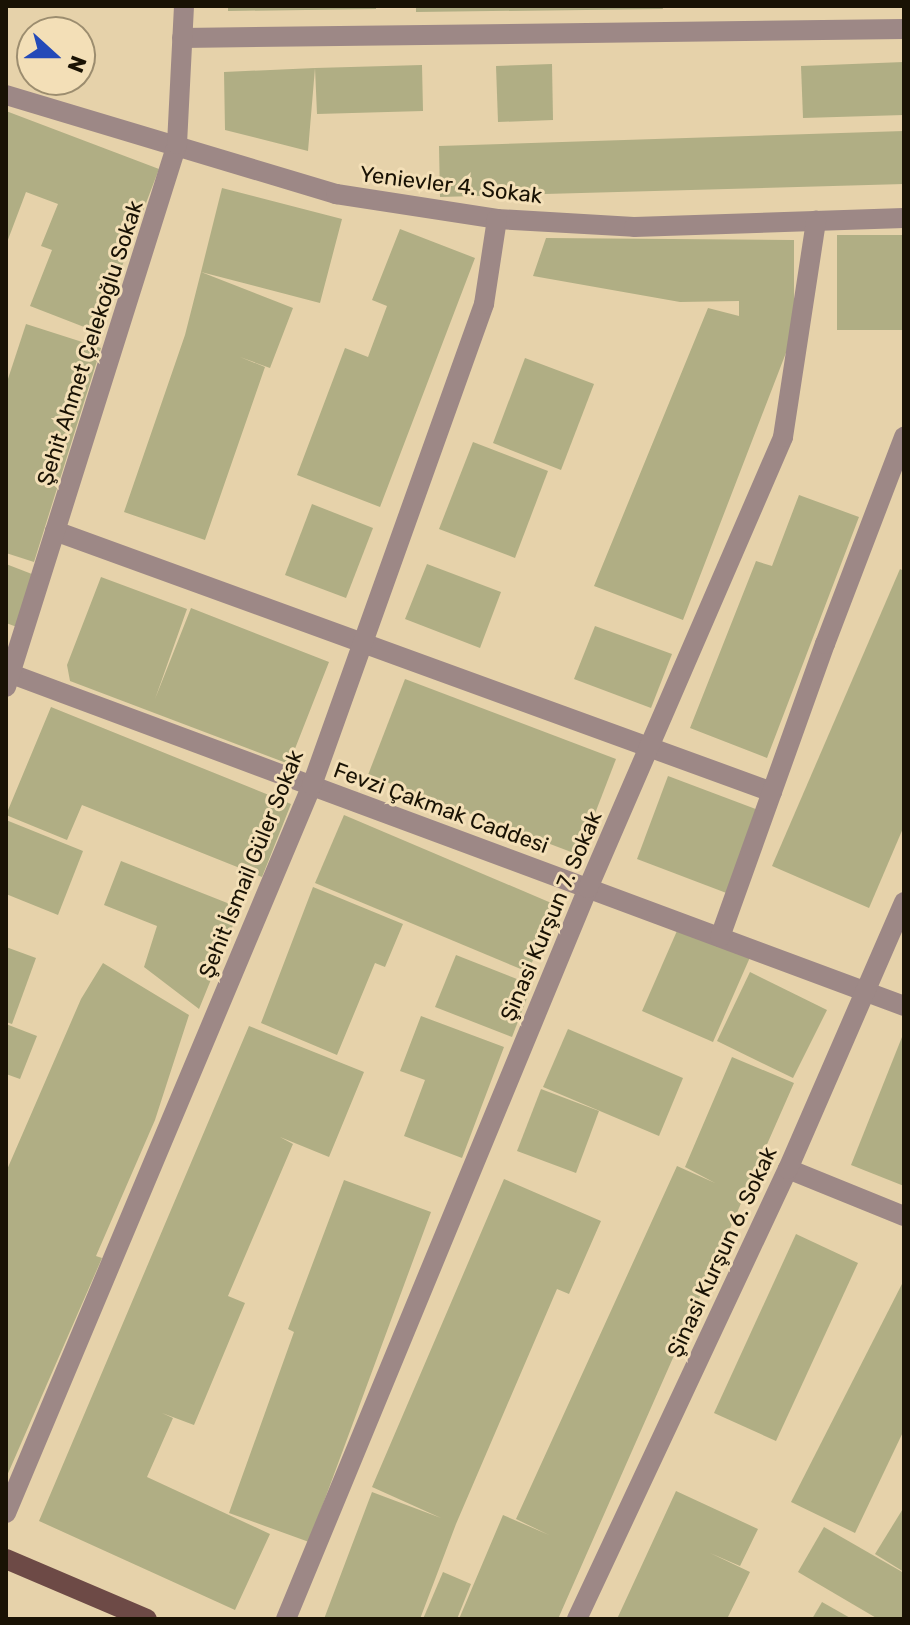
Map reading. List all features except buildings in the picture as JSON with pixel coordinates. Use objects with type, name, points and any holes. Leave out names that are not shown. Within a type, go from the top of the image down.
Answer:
[{"type":"main road","points":[[6,1559],[147,1619]]},
{"type":"street","name":"Şehit Ahmet Çelekoğlu Sokak","points":[[8,678],[177,144],[184,6]]},
{"type":"street","points":[[182,38],[904,29]]},
{"type":"street","name":"Yenievler 4. Sokak","points":[[6,95],[336,194],[497,219],[634,227],[904,218]]},
{"type":"street","name":"Şehit İsmail Güler Sokak","points":[[6,1513],[312,785],[484,304],[497,219]]},
{"type":"street","name":"Şinasi Kurşun 7. Sokak","points":[[286,1619],[588,888],[783,437],[816,221]]},
{"type":"street","points":[[720,937],[904,437]]},
{"type":"street","points":[[55,531],[772,792]]},
{"type":"street","name":"Fevzi Çakmak Caddesi","points":[[8,678],[312,785],[904,1006]]},
{"type":"street","name":"Şinasi Kurşun 6. Sokak","points":[[577,1619],[788,1169],[904,902]]},
{"type":"street","points":[[788,1169],[904,1216]]}]
